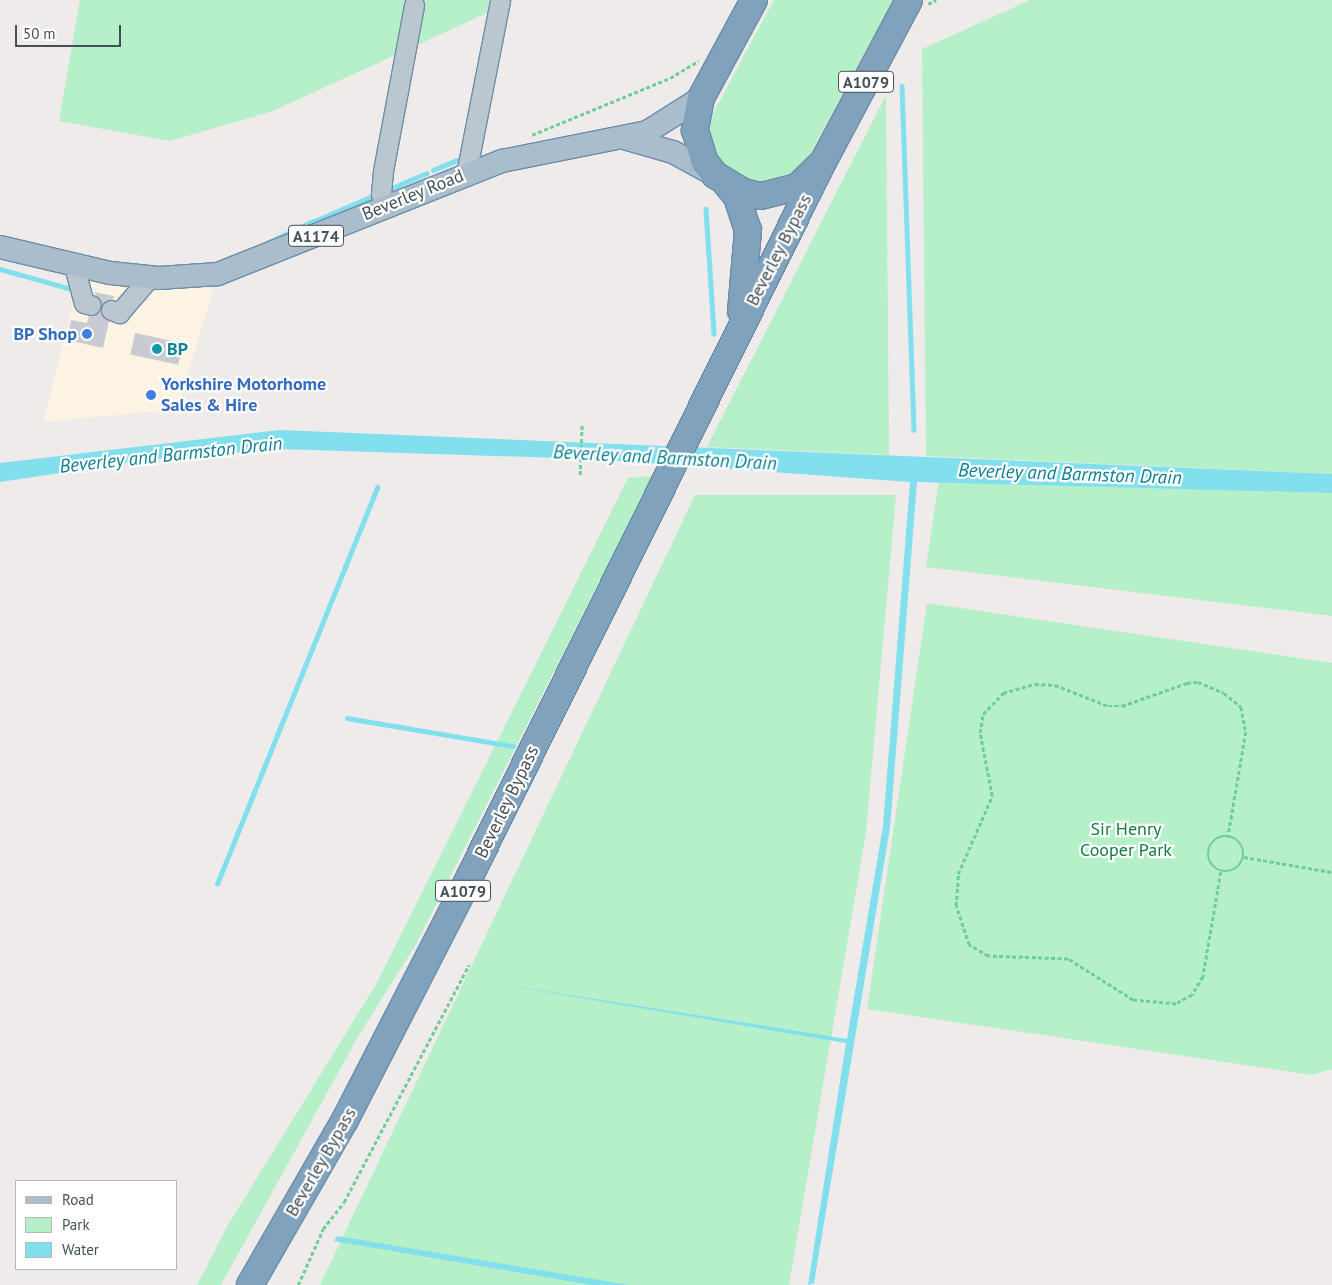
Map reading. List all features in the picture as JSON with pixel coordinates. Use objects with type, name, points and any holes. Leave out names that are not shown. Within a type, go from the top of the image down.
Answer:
[{"type":"highway","name":"Beverley Bypass","points":[[735,339],[746,273],[748,230],[737,197],[705,162],[695,130],[701,98],[754,0]]},
{"type":"highway","name":"A1079","points":[[721,180],[761,196],[780,194],[812,176],[823,162],[909,1]]},
{"type":"highway","name":"Beverley Bypass","points":[[250,1285],[345,1120],[823,162]]},
{"type":"main road","name":"Beverley Road","points":[[0,247],[74,266],[150,277],[218,274],[466,174],[550,149],[627,139],[666,122],[701,98]]},
{"type":"main road","name":"Beverley Road","points":[[627,139],[673,152],[721,180]]},
{"type":"lane","points":[[466,174],[500,0]]},
{"type":"lane","points":[[386,206],[381,194],[383,172],[413,2]]},
{"type":"lane","points":[[74,266],[84,303],[91,305]]},
{"type":"lane","points":[[111,310],[119,313],[150,277]]},
{"type":"path","points":[[580,475],[582,424]]},
{"type":"path","points":[[1222,872],[1203,977],[1192,995],[1176,1004],[1133,1000],[1068,959],[988,956],[969,945],[956,906],[958,874],[992,796],[980,733],[983,714],[1003,693],[1034,684],[1055,685],[1108,706],[1122,706],[1187,683],[1198,682],[1224,693],[1241,707],[1246,732],[1228,837]]},
{"type":"path","points":[[1228,837],[1242,846],[1244,857],[1233,871],[1222,872],[1212,865],[1209,853],[1217,839],[1228,837]]},
{"type":"path","points":[[1244,857],[1332,872]]},
{"type":"path","points":[[298,1285],[323,1229],[344,1202],[469,965]]},
{"type":"shaded area","points":[[80,279],[116,286],[214,288],[177,409],[43,422]]},
{"type":"green space","points":[[80,0],[489,0],[487,13],[273,111],[170,141],[59,121]]},
{"type":"green space","points":[[774,0],[893,0],[805,163],[788,176],[763,184],[742,180],[722,168],[711,151],[710,119]]},
{"type":"green space","points":[[1030,0],[1332,0],[1332,474],[926,456],[922,49]]},
{"type":"green space","points":[[886,95],[889,455],[707,447]]},
{"type":"green space","points":[[653,476],[415,946],[359,1035],[221,1285],[197,1285],[228,1225],[378,981],[628,478]]},
{"type":"green space","points":[[939,480],[1332,493],[1332,616],[926,567]]},
{"type":"green space","points":[[695,495],[896,495],[866,832],[789,1285],[320,1285]]},
{"type":"green space","name":"Sir Henry Cooper Park","points":[[927,603],[1332,663],[1332,1069],[1312,1075],[867,1009]]},
{"type":"water","name":"Beverley and Barmston Drain","points":[[280,430],[1332,474],[1332,493],[917,482],[890,828],[814,1283],[808,1285],[846,1043],[482,981],[847,1039],[883,826],[910,482],[590,459],[281,449],[145,460],[0,482],[0,463]]},
{"type":"water","points":[[337,1236],[629,1285],[592,1285],[334,1241]]},
{"type":"building","points":[[94,292],[114,296],[114,299],[102,304]]},
{"type":"building","name":"BP Shop","points":[[100,311],[109,321],[103,348],[67,340],[71,320],[87,323],[89,316]]},
{"type":"building","name":"BP","points":[[135,333],[183,343],[178,365],[130,355]]},
{"type":"waterway","points":[[902,86],[914,430]]},
{"type":"waterway","points":[[433,170],[460,159]]},
{"type":"waterway","points":[[387,190],[427,173]]},
{"type":"waterway","points":[[317,220],[375,195]]},
{"type":"waterway","points":[[706,209],[714,334]]},
{"type":"waterway","points":[[267,243],[313,221]]},
{"type":"waterway","points":[[0,269],[75,290]]},
{"type":"waterway","points":[[217,884],[377,487]]},
{"type":"waterway","points":[[347,718],[513,746]]},
{"type":"place","name":"BP Shop","points":[[87,334]]},
{"type":"place","name":"BP","points":[[157,349]]},
{"type":"place","name":"Yorkshire Motorhome Sales & Hire","points":[[151,395]]}]
